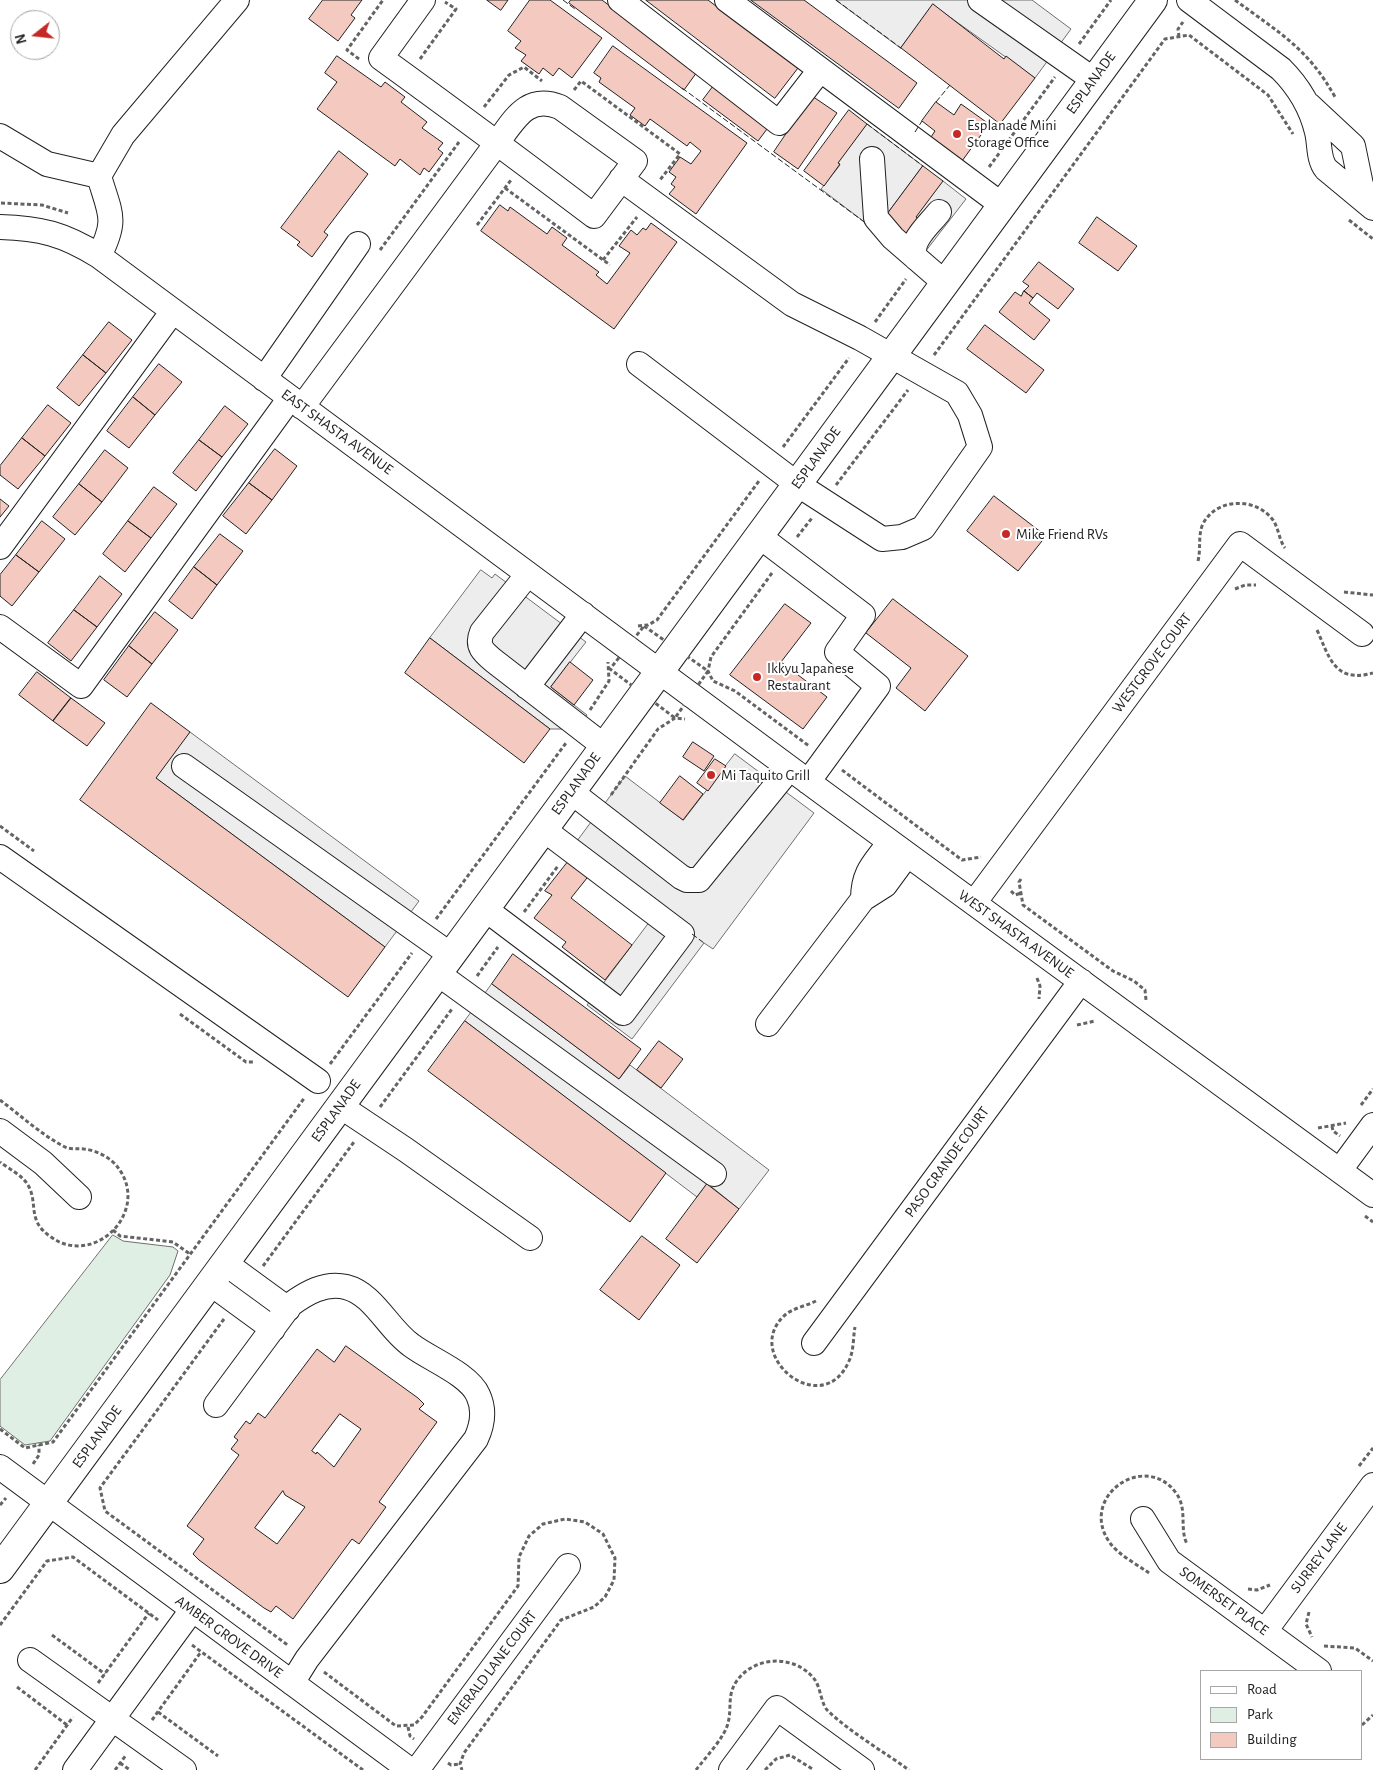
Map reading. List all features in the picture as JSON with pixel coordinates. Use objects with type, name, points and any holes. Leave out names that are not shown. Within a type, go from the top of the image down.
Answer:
[{"type":"main road","name":"ESPLANADE","points":[[0,1569],[1153,0]]},
{"type":"street","points":[[99,256],[110,234],[112,222],[99,176],[123,135],[237,0]]},
{"type":"street","points":[[0,627],[81,686],[296,402],[498,143],[524,109],[540,103],[550,103],[560,107],[635,160],[594,216],[498,143],[380,58],[423,0]]},
{"type":"street","points":[[620,0],[779,123],[820,70]]},
{"type":"street","points":[[726,0],[1002,206]]},
{"type":"street","points":[[980,0],[1094,80]]},
{"type":"street","points":[[1189,0],[1281,69],[1291,79],[1308,104],[1353,150],[1361,185],[1372,207]]},
{"type":"street","points":[[1308,104],[1325,163],[1336,174],[1347,172],[1352,167],[1353,150]]},
{"type":"street","points":[[0,136],[47,164],[99,176]]},
{"type":"street","points":[[872,159],[876,218],[893,238],[946,283]]},
{"type":"street","points":[[1325,163],[1372,207]]},
{"type":"street","points":[[621,179],[792,304],[892,355],[957,393],[970,415],[980,447],[923,528],[902,537],[882,539],[797,484],[639,364]]},
{"type":"street","points":[[916,258],[913,252],[914,244],[939,212]]},
{"type":"street","name":"EAST SHASTA AVENUE","points":[[0,227],[48,231],[66,237],[99,256],[660,671]]},
{"type":"street","points":[[264,378],[367,249]]},
{"type":"street","points":[[0,547],[173,311]]},
{"type":"street","points":[[570,791],[681,877],[687,880],[699,880],[799,775],[826,758],[878,686],[837,652],[863,615],[759,536]]},
{"type":"street","name":"WESTGROVE COURT","points":[[974,903],[1240,544],[1362,634]]},
{"type":"street","points":[[528,574],[482,632],[478,640],[479,647],[485,654],[604,746]]},
{"type":"street","points":[[527,687],[583,614]]},
{"type":"street","name":"WEST SHASTA AVENUE","points":[[660,671],[799,775],[1340,1170],[1365,1203]]},
{"type":"street","points":[[184,766],[444,964],[464,993],[714,1174]]},
{"type":"street","points":[[485,909],[623,1013],[682,934],[543,829]]},
{"type":"street","points":[[768,1024],[863,899],[885,885],[899,848]]},
{"type":"street","points":[[0,857],[318,1081]]},
{"type":"street","name":"PASO GRANDE COURT","points":[[814,1343],[1081,981]]},
{"type":"street","points":[[340,1106],[530,1238]]},
{"type":"street","points":[[1340,1170],[1361,1117]]},
{"type":"street","points":[[0,1131],[44,1162],[79,1197]]},
{"type":"street","points":[[218,1273],[252,1282],[288,1309]]},
{"type":"street","points":[[218,1273],[236,1303],[273,1329]]},
{"type":"street","points":[[216,1405],[288,1309],[305,1294],[323,1287],[344,1287],[358,1291],[391,1328],[411,1345],[468,1382],[478,1394],[483,1425],[476,1439],[307,1659],[292,1683]]},
{"type":"street","name":"AMBER GROVE DRIVE","points":[[0,1467],[410,1770]]},
{"type":"street","name":"SURREY LANE","points":[[1265,1631],[1366,1476]]},
{"type":"street","name":"SOMERSET PLACE","points":[[1142,1518],[1169,1561],[1318,1670]]},
{"type":"street","name":"EMERALD LANE COURT","points":[[417,1770],[568,1566]]},
{"type":"street","points":[[75,1770],[192,1610]]},
{"type":"street","points":[[30,1660],[184,1770]]},
{"type":"street","points":[[731,1770],[777,1708],[862,1770]]},
{"type":"path","points":[[362,62],[346,50],[383,0]]},
{"type":"path","points":[[1082,40],[1111,0]]},
{"type":"path","points":[[985,856],[962,860],[735,691],[714,681],[708,670],[711,657],[784,555],[921,373],[1165,39],[1189,35],[1252,81],[1274,101],[1296,139]]},
{"type":"path","points":[[367,249],[463,136]]},
{"type":"path","points":[[477,225],[516,173]]},
{"type":"path","points":[[505,188],[610,265]]},
{"type":"path","points":[[1345,215],[1373,239]]},
{"type":"path","points":[[603,260],[619,240]]},
{"type":"path","points":[[657,620],[792,435]]},
{"type":"path","points":[[1194,569],[1199,557],[1199,541],[1203,526],[1211,514],[1230,504],[1253,505],[1267,514],[1275,524],[1287,551]]},
{"type":"path","points":[[1230,593],[1245,584],[1260,587]]},
{"type":"path","points":[[1338,589],[1349,593],[1373,595]]},
{"type":"path","points":[[1312,625],[1317,630],[1324,651],[1333,664],[1355,675],[1373,673]]},
{"type":"path","points":[[597,812],[658,729],[675,718],[691,720]]},
{"type":"path","points":[[252,1282],[571,849]]},
{"type":"path","points":[[1024,875],[1019,882],[1023,905],[1113,971],[1134,981],[1145,990],[1146,1000],[1154,1006]]},
{"type":"path","points":[[1034,973],[1040,986],[1039,999],[1036,1004]]},
{"type":"path","points":[[1072,1029],[1087,1021],[1099,1021]]},
{"type":"path","points":[[1311,1122],[1319,1128],[1347,1123],[1361,1117],[1373,1089]]},
{"type":"path","points":[[0,1100],[65,1147],[96,1152],[113,1162],[120,1169]]},
{"type":"path","points":[[1365,1203],[1373,1222]]},
{"type":"path","points":[[113,1230],[120,1236],[173,1242],[190,1254]]},
{"type":"path","points":[[820,1299],[786,1314],[776,1328],[774,1354],[790,1378],[798,1382],[814,1385],[836,1378],[849,1362],[856,1323]]},
{"type":"path","points":[[236,1303],[100,1488],[105,1511],[307,1659],[389,1722],[402,1727],[414,1725],[422,1717],[518,1586],[519,1557],[529,1536],[543,1524],[557,1519],[574,1519],[594,1526],[608,1541],[614,1558],[614,1580],[605,1598],[594,1607],[561,1620],[464,1753],[460,1764],[462,1770]]},
{"type":"path","points":[[1366,1476],[1373,1448]]},
{"type":"path","points":[[1154,1577],[1114,1548],[1104,1532],[1101,1513],[1103,1504],[1107,1496],[1118,1485],[1132,1478],[1147,1477],[1156,1478],[1170,1486],[1184,1509],[1184,1536],[1188,1547]]},
{"type":"path","points":[[0,1625],[47,1561],[73,1557],[362,1770]]},
{"type":"path","points":[[1245,1588],[1264,1589],[1274,1582]]},
{"type":"path","points":[[1312,1604],[1306,1624],[1315,1640]]},
{"type":"path","points":[[52,1635],[105,1674]]},
{"type":"path","points":[[1320,1645],[1355,1648],[1373,1661]]},
{"type":"path","points":[[115,1770],[202,1652]]},
{"type":"path","points":[[17,1687],[67,1725]]},
{"type":"path","points":[[158,1712],[218,1756]]},
{"type":"path","points":[[1363,1724],[1373,1715]]},
{"type":"path","points":[[765,1770],[776,1759],[790,1755],[814,1770]]},
{"type":"path","points":[[120,1763],[130,1770]]},
{"type":"path","points":[[448,1770],[451,1765]]},
{"type":"green space","points":[[113,1235],[123,1241],[173,1247],[178,1251],[170,1275],[50,1441],[25,1445],[0,1426],[0,1380]]},
{"type":"shaded area","points":[[836,0],[1032,0],[1071,29],[1035,78],[933,5],[901,48]]},
{"type":"shaded area","points":[[867,124],[923,166],[875,230],[821,189],[840,165],[838,163]]},
{"type":"shaded area","points":[[943,181],[966,199],[925,252],[923,222],[916,217]]},
{"type":"shaded area","points":[[481,570],[492,578],[495,574],[586,642],[551,687],[587,715],[572,736],[563,729],[550,729],[430,638]]},
{"type":"shaded area","points":[[190,732],[419,901],[385,947],[156,778]]},
{"type":"shaded area","points":[[735,754],[814,813],[713,949],[704,943],[632,1039],[587,1005],[659,909],[574,845],[625,776],[683,820]]},
{"type":"shaded area","points":[[492,984],[619,1079],[630,1065],[769,1170],[739,1209],[708,1184],[697,1197],[465,1021]]},
{"type":"building","points":[[323,0],[362,0],[351,15],[355,18],[338,41],[309,19]]},
{"type":"building","points":[[487,0],[508,0],[501,10]]},
{"type":"building","points":[[530,0],[550,0],[602,38],[572,78],[559,68],[553,76],[543,68],[539,74],[521,61],[526,55],[515,48],[521,41],[508,31]]},
{"type":"building","points":[[571,0],[602,0],[697,72],[684,90],[569,3]]},
{"type":"building","points":[[646,0],[708,0],[798,68],[775,98]]},
{"type":"building","points":[[751,0],[804,0],[917,83],[899,108]]},
{"type":"building","points":[[933,4],[1004,59],[1006,56],[1035,78],[1000,124],[901,48]]},
{"type":"building","points":[[613,46],[747,143],[696,214],[669,194],[675,187],[671,184],[676,177],[669,172],[680,157],[691,164],[701,151],[690,142],[687,146],[650,119],[645,126],[630,115],[635,108],[599,82],[601,78],[594,73]]},
{"type":"building","points":[[337,56],[381,87],[385,82],[405,97],[401,102],[427,122],[422,128],[443,143],[438,149],[443,153],[429,172],[424,168],[420,175],[400,159],[395,166],[317,109],[337,82],[325,73]]},
{"type":"building","points":[[715,84],[770,125],[758,141],[703,100]]},
{"type":"building","points":[[812,96],[837,113],[798,169],[774,152]]},
{"type":"building","name":"Esplanade Mini Storage Office","points":[[936,102],[954,115],[961,104],[989,124],[962,161],[931,137],[935,131],[922,121]]},
{"type":"building","points":[[849,110],[867,124],[838,163],[840,164],[824,186],[804,171]]},
{"type":"building","points":[[339,151],[368,174],[324,232],[328,235],[312,257],[297,245],[300,242],[281,228]]},
{"type":"building","points":[[923,166],[943,181],[916,217],[923,222],[909,240],[883,220]]},
{"type":"building","points":[[500,205],[508,211],[510,207],[547,234],[552,227],[567,238],[562,245],[599,272],[596,275],[607,284],[630,253],[619,246],[631,230],[637,235],[643,228],[646,230],[651,223],[677,242],[614,329],[481,231]]},
{"type":"building","points":[[1097,217],[1137,246],[1118,271],[1079,243]]},
{"type":"building","points":[[1039,262],[1074,289],[1058,309],[1037,293],[1033,298],[1024,291],[1029,286],[1023,282]]},
{"type":"building","points":[[1024,291],[1033,298],[1029,303],[1050,320],[1034,340],[999,312],[1015,292],[1021,296]]},
{"type":"building","points":[[109,322],[132,340],[106,373],[83,355]]},
{"type":"building","points":[[985,325],[1044,370],[1026,393],[967,349]]},
{"type":"building","points":[[83,355],[106,373],[79,406],[57,388]]},
{"type":"building","points":[[159,364],[182,382],[155,415],[133,397]]},
{"type":"building","points":[[133,397],[155,415],[129,448],[107,431]]},
{"type":"building","points":[[48,405],[71,423],[45,456],[22,438]]},
{"type":"building","points":[[225,406],[248,424],[222,457],[199,440]]},
{"type":"building","points":[[22,438],[45,456],[18,489],[0,475],[0,466]]},
{"type":"building","points":[[199,440],[222,457],[196,491],[173,473]]},
{"type":"building","points":[[275,449],[297,466],[272,500],[249,483]]},
{"type":"building","points":[[105,450],[128,468],[102,502],[79,484]]},
{"type":"building","points":[[249,483],[272,500],[246,534],[223,516]]},
{"type":"building","points":[[79,484],[102,502],[75,535],[53,517]]},
{"type":"building","points":[[154,487],[177,504],[151,538],[128,521]]},
{"type":"building","name":"Mike Friend RVs","points":[[994,496],[1046,536],[1018,571],[967,531]]},
{"type":"building","points":[[0,499],[9,506],[0,517]]},
{"type":"building","points":[[42,521],[65,539],[39,572],[16,555]]},
{"type":"building","points":[[128,521],[151,538],[125,572],[103,554]]},
{"type":"building","points":[[220,534],[243,551],[217,585],[194,567]]},
{"type":"building","points":[[16,555],[39,572],[12,606],[0,596],[0,575]]},
{"type":"building","points":[[194,567],[217,585],[192,619],[169,601]]},
{"type":"building","points":[[100,576],[122,594],[97,627],[74,610]]},
{"type":"building","points":[[893,599],[968,656],[925,711],[896,688],[911,668],[866,633]]},
{"type":"building","points":[[785,604],[811,623],[781,662],[827,697],[803,729],[730,675]]},
{"type":"building","points":[[74,610],[97,627],[71,661],[48,643]]},
{"type":"building","points":[[155,612],[178,630],[152,664],[129,646]]},
{"type":"building","points":[[430,638],[550,729],[524,763],[405,673]]},
{"type":"building","points":[[129,646],[152,664],[127,697],[104,680]]},
{"type":"building","points":[[570,662],[593,680],[574,705],[551,687]]},
{"type":"building","points":[[37,672],[71,698],[53,721],[19,695]]},
{"type":"building","points":[[71,698],[105,723],[87,746],[53,721]]},
{"type":"building","points":[[151,703],[190,732],[156,778],[385,947],[348,997],[80,800]]},
{"type":"building","points":[[693,742],[714,756],[704,771],[683,757]]},
{"type":"building","name":"Mi Taquito Grill","points":[[715,759],[726,766],[708,791],[697,783]]},
{"type":"building","points":[[680,776],[703,794],[683,820],[660,803]]},
{"type":"building","points":[[571,858],[591,873],[571,898],[632,945],[605,980],[562,947],[566,942],[534,918],[552,895],[545,891]]},
{"type":"building","points":[[513,954],[641,1049],[619,1079],[492,984]]},
{"type":"building","points":[[465,1021],[666,1173],[630,1222],[428,1071]]},
{"type":"building","points":[[659,1041],[683,1059],[661,1088],[637,1070]]},
{"type":"building","points":[[707,1184],[739,1209],[697,1263],[666,1239]]},
{"type":"building","points":[[642,1236],[680,1265],[639,1320],[600,1290]]},
{"type":"building","points":[[346,1346],[418,1398],[424,1404],[419,1409],[437,1422],[379,1502],[386,1507],[359,1544],[352,1539],[293,1619],[276,1606],[271,1612],[264,1608],[199,1560],[193,1554],[204,1539],[187,1526],[239,1455],[231,1449],[238,1440],[234,1437],[246,1421],[250,1424],[258,1413],[265,1418],[317,1349],[334,1362]],"holes":[[[340,1414],[361,1429],[334,1467],[317,1452],[316,1454],[312,1451]],[[283,1491],[285,1495],[305,1507],[277,1544],[255,1528]]]},
{"type":"fence","points":[[563,0],[575,9]]},
{"type":"fence","points":[[836,0],[901,48]]},
{"type":"fence","points":[[936,102],[950,85]]},
{"type":"fence","points":[[682,88],[867,224]]},
{"type":"fence","points":[[915,132],[922,121]]},
{"type":"fence","points":[[867,124],[923,166]]},
{"type":"fence","points":[[692,934],[704,943]]},
{"type":"place","name":"Esplanade Mini Storage Office","points":[[957,134]]},
{"type":"place","name":"Mike Friend RVs","points":[[1006,534]]},
{"type":"place","name":"Ikkyu Japanese Restaurant","points":[[757,677]]},
{"type":"place","name":"Mi Taquito Grill","points":[[711,775]]}]
